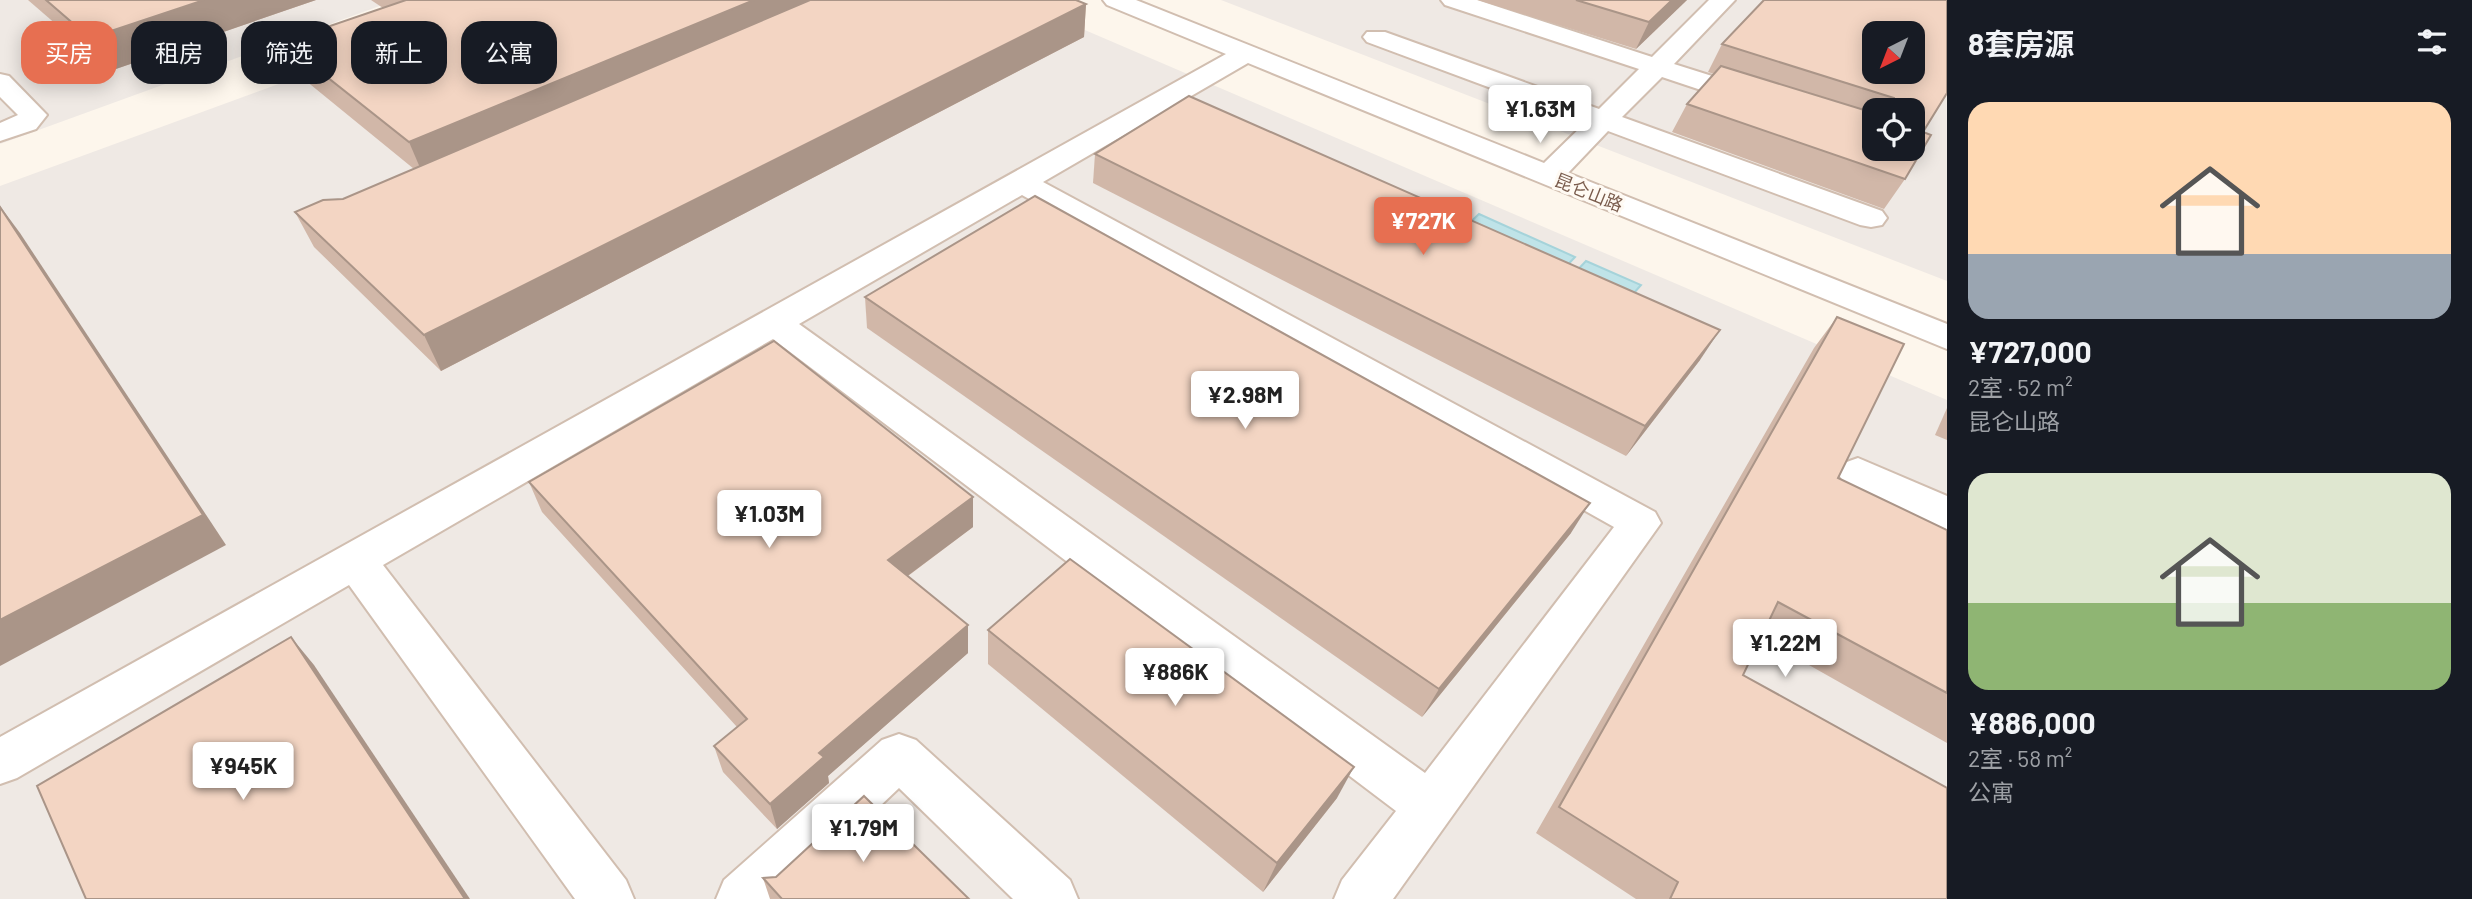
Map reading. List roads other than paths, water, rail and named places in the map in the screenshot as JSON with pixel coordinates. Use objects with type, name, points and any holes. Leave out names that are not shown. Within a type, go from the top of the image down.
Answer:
[{"type":"street","name":"昆仑山路","points":[[1115,0],[1947,337]]},
{"type":"street","points":[[1453,0],[1785,108]]},
{"type":"street","points":[[1548,176],[1723,0]]},
{"type":"street","points":[[1376,37],[1602,122],[1871,218]]},
{"type":"street","points":[[0,762],[1247,53]]},
{"type":"street","points":[[0,82],[33,115],[26,123],[0,134]]},
{"type":"street","points":[[1021,182],[1641,523],[1361,899]]},
{"type":"street","points":[[774,322],[1430,806]]},
{"type":"street","points":[[1858,473],[1947,514]]},
{"type":"street","points":[[355,560],[607,899]]},
{"type":"street","points":[[743,899],[899,756],[1051,899]]},
{"type":"water","points":[[1479,214],[1575,257],[1559,274],[1462,230]]},
{"type":"water","points":[[1586,261],[1641,285],[1625,303],[1570,278]]}]
